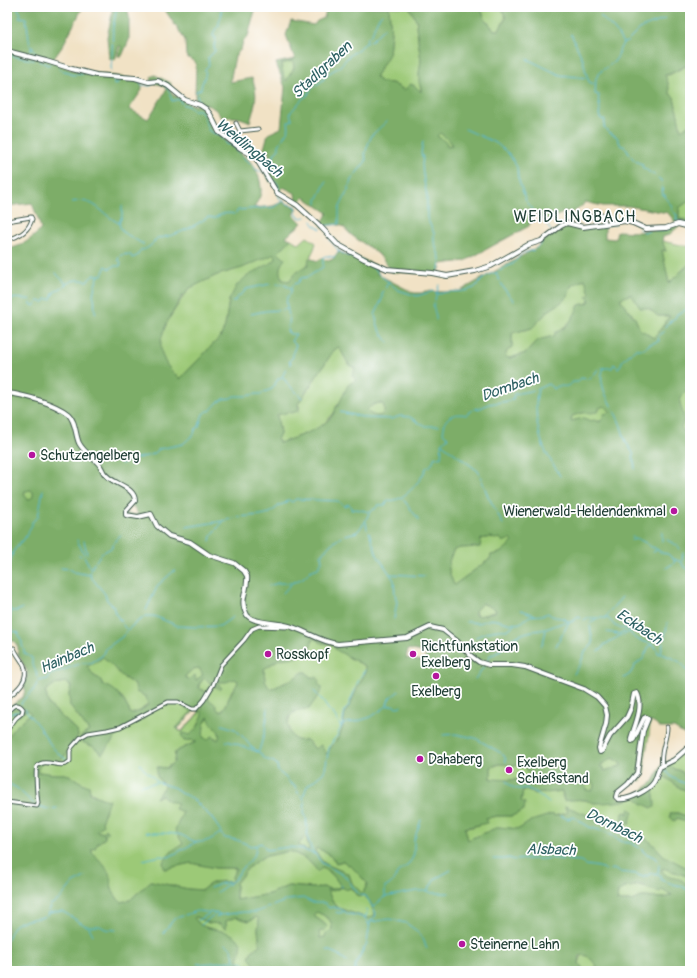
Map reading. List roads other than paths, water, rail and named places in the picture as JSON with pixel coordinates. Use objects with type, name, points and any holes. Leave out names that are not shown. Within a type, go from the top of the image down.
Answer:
[{"type":"main road","points":[[7,51],[70,69],[95,74],[135,78],[147,82],[160,82],[169,87],[186,101],[205,108],[210,114],[218,131],[259,162],[263,172],[279,195],[297,205],[320,225],[337,244],[364,259],[390,270],[432,273],[447,276],[472,272],[488,267],[528,245],[542,241],[565,224],[583,227],[627,221],[647,229],[666,228],[679,224],[690,227]]},
{"type":"main road","points":[[7,393],[20,395],[40,402],[68,415],[72,420],[78,441],[83,448],[99,464],[106,476],[128,489],[133,495],[135,500],[126,511],[126,514],[138,516],[151,514],[157,526],[171,537],[188,542],[208,554],[236,563],[247,576],[243,600],[248,616],[266,623],[289,626],[326,641],[338,644],[407,638],[430,627],[443,630],[458,641],[471,656],[479,662],[489,665],[512,664],[525,667],[584,689],[597,696],[605,706],[608,715],[599,748],[600,752],[610,736],[627,717],[631,708],[634,694],[637,693],[640,706],[631,738],[632,740],[634,739],[644,718],[648,718],[642,730],[637,772],[630,782],[617,794],[617,799],[627,799],[647,789],[654,782],[658,770],[662,765],[674,760],[690,746]]},
{"type":"street","points":[[236,123],[240,131]]},
{"type":"street","points":[[230,141],[240,131],[258,128]]},
{"type":"street","points":[[587,217],[603,215],[605,224]]},
{"type":"street","points":[[7,221],[32,218],[28,229],[7,240]]},
{"type":"street","points":[[7,802],[35,806],[38,805],[37,766],[44,762],[67,764],[70,761],[72,747],[86,734],[120,727],[168,702],[178,702],[192,709],[196,708],[204,700],[213,685],[221,665],[252,629],[259,626],[286,628],[289,626]]},
{"type":"street","points":[[7,655],[8,650],[11,648],[14,649],[24,665],[25,673],[22,685],[7,698]]},
{"type":"street","points":[[7,667],[9,674],[7,679]]},
{"type":"street","points":[[7,713],[12,706],[15,705],[21,706],[23,709],[7,730]]},
{"type":"street","points":[[662,765],[662,754],[666,741],[667,727]]},
{"type":"waterway","points":[[17,7],[21,14],[19,17],[26,18],[30,46],[33,47],[30,50],[34,49],[35,52],[33,55]]},
{"type":"waterway","points":[[112,56],[113,27],[117,7]]},
{"type":"waterway","points":[[199,103],[196,91],[201,89],[205,69],[209,65],[208,58],[215,51],[214,46],[216,38],[213,36],[214,32],[219,26],[222,7]]},
{"type":"waterway","points":[[366,42],[372,33],[378,18],[382,14]]},
{"type":"waterway","points":[[600,16],[615,30],[623,43]]},
{"type":"waterway","points":[[655,175],[643,168],[642,164],[633,159],[624,146],[621,146],[617,137],[604,127],[605,120],[601,119],[599,115],[599,95],[595,94],[596,78],[601,71],[614,62],[623,43],[627,42],[641,28],[665,19]]},
{"type":"waterway","name":"Stadlgraben","points":[[264,168],[269,159],[274,157],[274,154],[279,149],[279,145],[289,128],[288,122],[292,120],[290,113],[303,98],[307,96],[311,89],[323,80],[326,75],[339,67],[349,56],[372,40],[384,28]]},
{"type":"waterway","points":[[571,34],[583,60],[589,82],[594,84]]},
{"type":"waterway","name":"Weidlingbach","points":[[7,55],[34,60]]},
{"type":"waterway","points":[[112,58],[112,72]]},
{"type":"waterway","points":[[527,59],[560,75],[587,78]]},
{"type":"waterway","name":"Weidlingbach","points":[[39,61],[48,65],[50,64]]},
{"type":"waterway","name":"Weidlingbach","points":[[58,67],[60,70],[69,72],[72,75],[83,74]]},
{"type":"waterway","name":"Weidlingbach","points":[[114,78],[114,85],[121,79]]},
{"type":"waterway","name":"Weidlingbach","points":[[140,81],[141,85],[151,86],[154,83]]},
{"type":"waterway","name":"Weidlingbach","points":[[166,87],[170,92]]},
{"type":"waterway","name":"Weidlingbach","points":[[170,94],[172,101],[179,99],[182,104],[193,110],[200,110],[209,131],[221,136],[227,144],[234,147],[241,157],[262,172]]},
{"type":"waterway","points":[[325,226],[339,224],[339,209],[351,180],[366,161],[365,153],[372,135],[387,121]]},
{"type":"waterway","points":[[465,129],[496,143],[509,154],[517,167],[518,178],[526,201]]},
{"type":"waterway","points":[[423,142],[421,153],[423,158],[422,165],[427,196],[427,218],[434,233],[434,242],[440,261]]},
{"type":"waterway","name":"Weidlingbach","points":[[268,175],[271,180],[277,183],[279,192]]},
{"type":"waterway","points":[[658,178],[661,180],[663,195],[665,195],[666,199],[672,206],[672,211],[677,215],[676,220],[683,223]]},
{"type":"waterway","points":[[317,204],[317,200],[326,182]]},
{"type":"waterway","name":"Weidlingbach","points":[[279,195],[279,198],[288,204],[295,206],[297,216],[301,218],[306,217]]},
{"type":"waterway","points":[[72,202],[80,201],[92,204],[119,223]]},
{"type":"waterway","points":[[236,213],[238,210],[274,207],[282,201]]},
{"type":"waterway","points":[[527,203],[551,231]]},
{"type":"waterway","points":[[122,206],[122,216],[119,223],[120,227],[123,232],[143,243],[143,245]]},
{"type":"waterway","points":[[7,296],[12,299],[30,299],[31,304],[34,306],[38,301],[44,302],[46,299],[51,299],[54,292],[69,282],[76,280],[87,281],[94,275],[102,275],[106,266],[110,269],[114,266],[120,266],[121,262],[118,260],[121,255],[130,254],[132,258],[137,256],[141,250],[146,249],[157,238],[170,236],[197,224],[208,217],[215,218],[219,215],[229,213],[234,214]]},
{"type":"waterway","name":"Weidlingbach","points":[[312,221],[314,225],[321,229]]},
{"type":"waterway","name":"Weidlingbach","points":[[683,223],[690,224]]},
{"type":"waterway","name":"Weidlingbach","points":[[575,227],[586,229],[615,224]]},
{"type":"waterway","name":"Weidlingbach","points":[[638,228],[644,232],[649,231]]},
{"type":"waterway","name":"Weidlingbach","points":[[655,230],[662,231],[671,228]]},
{"type":"waterway","name":"Weidlingbach","points":[[329,239],[339,251],[357,258],[375,269],[398,290],[417,296],[433,291],[439,294],[464,291],[474,288],[487,275],[496,273],[513,264],[522,253],[534,250],[542,243]]},
{"type":"waterway","points":[[289,324],[287,298],[293,286],[298,283],[301,278],[308,277],[323,267],[323,257],[334,257],[339,251]]},
{"type":"waterway","points":[[439,270],[440,263]]},
{"type":"waterway","points":[[56,273],[66,284]]},
{"type":"waterway","name":"Weidlingbach","points":[[496,273],[499,280]]},
{"type":"waterway","points":[[96,314],[93,295],[99,275]]},
{"type":"waterway","name":"Weidlingbach","points":[[386,288],[389,282]]},
{"type":"waterway","points":[[501,283],[514,301]]},
{"type":"waterway","points":[[232,302],[235,301],[236,298],[246,289],[270,284]]},
{"type":"waterway","points":[[277,284],[282,284],[291,288]]},
{"type":"waterway","name":"Weidlingbach","points":[[435,300],[439,285]]},
{"type":"waterway","points":[[384,291],[375,315],[379,329],[388,342]]},
{"type":"waterway","points":[[7,302],[12,299]]},
{"type":"waterway","points":[[434,303],[436,320]]},
{"type":"waterway","name":"Dombach","points":[[602,368],[612,368],[614,364],[618,368],[623,360],[636,349],[644,349],[650,344],[659,341],[658,336],[664,332],[666,325],[675,318],[677,314],[690,308]]},
{"type":"waterway","points":[[282,310],[287,309]]},
{"type":"waterway","points":[[251,314],[278,310]]},
{"type":"waterway","points":[[121,464],[132,459],[155,453],[159,449],[183,444],[194,434],[195,430],[199,426],[203,414],[210,411],[223,399],[234,396],[262,394],[272,389],[278,379],[282,377],[287,367],[291,363],[289,361],[293,357],[293,352],[296,345],[291,341],[296,334],[290,334],[287,331],[288,326]]},
{"type":"waterway","name":"Dombach","points":[[445,440],[449,438],[443,433],[445,424],[446,420],[451,416],[457,414],[466,415],[474,409],[481,408],[488,404],[509,401],[513,399],[514,394],[535,390],[548,384],[554,389],[558,386],[567,386],[573,382],[578,382],[581,378],[588,379],[593,376],[599,368]]},
{"type":"waterway","points":[[604,368],[602,380],[605,394],[619,422],[626,442],[633,453],[635,469]]},
{"type":"waterway","points":[[283,377],[287,383]]},
{"type":"waterway","points":[[288,384],[302,398]]},
{"type":"waterway","points":[[538,390],[536,414],[541,440],[560,476]]},
{"type":"waterway","points":[[340,412],[367,418],[392,419],[400,416],[410,417],[424,426],[439,426]]},
{"type":"waterway","points":[[438,458],[441,457],[442,444],[444,441]]},
{"type":"waterway","points":[[442,444],[478,471],[488,496],[503,524]]},
{"type":"waterway","points":[[186,527],[223,521],[237,517],[270,513],[280,505],[286,503],[287,500],[292,502],[296,499],[338,501],[344,506],[349,504],[351,510],[356,509],[370,512],[378,505],[385,505],[388,500],[393,500],[405,495],[420,479],[426,468],[432,464],[434,458],[437,457]]},
{"type":"waterway","points":[[7,572],[13,552],[20,542],[23,541],[32,525],[32,522],[38,517],[43,490]]},
{"type":"waterway","points":[[403,499],[419,520]]},
{"type":"waterway","points":[[345,535],[357,532],[365,522],[369,513]]},
{"type":"waterway","points":[[210,541],[211,536],[223,522]]},
{"type":"waterway","points":[[366,522],[367,529]]},
{"type":"waterway","points":[[369,532],[377,555],[394,580],[397,602],[394,619]]},
{"type":"waterway","points":[[662,532],[662,541]]},
{"type":"waterway","points":[[96,561],[102,553],[111,548],[117,538],[121,535]]},
{"type":"waterway","points":[[632,536],[662,553],[668,554],[673,559],[682,562],[683,566],[690,571]]},
{"type":"waterway","points":[[269,586],[278,583],[292,583],[303,578],[310,571],[318,568],[322,561],[321,555],[331,544],[341,537]]},
{"type":"waterway","points":[[631,540],[638,539]]},
{"type":"waterway","points":[[77,540],[84,554]]},
{"type":"waterway","points":[[667,540],[678,546],[680,549]]},
{"type":"waterway","points":[[84,541],[87,554]]},
{"type":"waterway","points":[[652,552],[657,550]]},
{"type":"waterway","points":[[682,561],[683,553]]},
{"type":"waterway","points":[[84,556],[91,569]]},
{"type":"waterway","points":[[666,568],[674,563],[675,559]]},
{"type":"waterway","points":[[94,563],[90,572],[91,577],[105,594],[107,600],[113,606],[115,613],[122,623]]},
{"type":"waterway","points":[[61,568],[90,575]]},
{"type":"waterway","points":[[146,610],[158,585],[175,570]]},
{"type":"waterway","points":[[390,574],[425,576]]},
{"type":"waterway","points":[[282,594],[291,584]]},
{"type":"waterway","points":[[7,591],[7,600],[11,613],[8,624],[13,631],[19,633],[24,653],[32,658],[32,664],[36,671],[37,677]]},
{"type":"waterway","points":[[606,618],[609,612],[622,597]]},
{"type":"waterway","points":[[11,611],[17,611],[22,608]]},
{"type":"waterway","points":[[521,610],[535,615]]},
{"type":"waterway","points":[[466,622],[478,623],[493,620],[517,624],[527,617],[548,613],[569,622]]},
{"type":"waterway","name":"Hainbach","points":[[21,704],[22,701],[32,692],[38,681],[48,679],[49,675],[82,663],[91,663],[102,656],[105,649],[122,637],[127,630],[146,616],[154,616],[178,626],[196,627],[220,626],[233,617]]},
{"type":"waterway","name":"Eckbach","points":[[486,649],[525,633],[572,622],[578,617],[581,618]]},
{"type":"waterway","name":"Eckbach","points":[[584,620],[587,618],[608,618],[615,626],[629,630],[636,639],[653,645],[658,653],[680,662]]},
{"type":"waterway","name":"Eckbach","points":[[590,623],[596,619]]},
{"type":"waterway","points":[[556,646],[569,622]]},
{"type":"waterway","points":[[661,652],[668,622]]},
{"type":"waterway","points":[[476,637],[491,631],[507,630],[514,625],[514,623]]},
{"type":"waterway","name":"Hainbach","points":[[123,625],[126,629]]},
{"type":"waterway","points":[[574,674],[585,652],[593,644],[590,626]]},
{"type":"waterway","points":[[541,646],[546,630]]},
{"type":"waterway","points":[[607,632],[618,634],[625,632]]},
{"type":"waterway","name":"Eckbach","points":[[623,635],[629,632]]},
{"type":"waterway","points":[[598,651],[601,650],[604,645],[621,635]]},
{"type":"waterway","name":"Eckbach","points":[[486,663],[490,655],[501,650],[504,643]]},
{"type":"waterway","points":[[624,678],[630,674],[636,664],[643,659],[649,646],[652,645]]},
{"type":"waterway","name":"Eckbach","points":[[682,664],[688,672],[690,672]]},
{"type":"waterway","name":"Eckbach","points":[[475,679],[485,665]]},
{"type":"waterway","points":[[355,971],[355,965],[367,943],[370,922],[375,917],[376,913],[366,896],[359,895],[345,876],[322,863],[312,850],[308,839],[306,816],[304,814],[305,802],[303,797],[307,786],[323,773],[325,769],[329,748],[337,736],[342,725],[345,710],[348,707],[359,679],[365,670]]},
{"type":"waterway","points":[[313,690],[335,716],[341,727]]},
{"type":"waterway","points":[[387,705],[389,699],[399,691]]},
{"type":"waterway","points":[[342,725],[371,717],[387,706],[401,706]]},
{"type":"waterway","name":"Hainbach","points":[[7,717],[9,714],[20,711],[21,708]]},
{"type":"waterway","points":[[259,751],[265,731],[268,708]]},
{"type":"waterway","points":[[25,709],[56,752],[66,759]]},
{"type":"waterway","points":[[222,725],[235,729],[251,747],[259,752],[265,759],[274,762],[277,765],[278,771],[295,786],[298,793],[302,797]]},
{"type":"waterway","name":"Dornbach","points":[[443,735],[455,734],[475,738],[501,753],[505,757],[506,762]]},
{"type":"waterway","points":[[226,741],[258,752]]},
{"type":"waterway","points":[[140,764],[154,777],[157,782],[175,788],[180,793],[194,800],[212,818],[221,832]]},
{"type":"waterway","points":[[664,769],[673,778],[690,786]]},
{"type":"waterway","name":"Dornbach","points":[[506,781],[514,788],[526,788],[537,793],[549,803]]},
{"type":"waterway","points":[[7,783],[17,788],[34,804]]},
{"type":"waterway","points":[[141,785],[156,783]]},
{"type":"waterway","points":[[39,806],[48,809],[57,808]]},
{"type":"waterway","name":"Dornbach","points":[[560,816],[567,819],[574,817],[589,827],[606,832],[623,842],[631,843],[658,861]]},
{"type":"waterway","points":[[386,887],[393,881],[399,871],[407,866],[412,859],[414,854],[414,840],[421,820]]},
{"type":"waterway","points":[[146,832],[178,834],[199,842],[210,840],[220,833],[225,838],[237,840],[251,846],[258,845]]},
{"type":"waterway","points":[[143,860],[160,856],[169,857],[196,842]]},
{"type":"waterway","points":[[258,844],[261,843],[263,845]]},
{"type":"waterway","points":[[217,892],[235,879],[242,868],[255,854],[256,846]]},
{"type":"waterway","points":[[264,846],[267,850],[289,847],[303,849],[315,854]]},
{"type":"waterway","name":"Alsbach","points":[[493,859],[509,858],[515,860],[550,858],[581,861],[586,865],[599,867],[606,870]]},
{"type":"waterway","name":"Dornbach","points":[[658,874],[659,865]]},
{"type":"waterway","name":"Alsbach","points":[[610,870],[613,869],[643,877],[653,873],[660,875],[661,880],[679,886],[680,885],[685,889],[690,888]]},
{"type":"waterway","points":[[428,890],[435,879],[451,870]]},
{"type":"waterway","points":[[47,916],[50,905],[59,900],[73,883],[85,877]]},
{"type":"waterway","points":[[210,888],[229,882]]},
{"type":"waterway","points":[[385,886],[385,897]]},
{"type":"waterway","points":[[382,899],[384,897],[417,891],[449,893]]},
{"type":"waterway","points":[[198,911],[222,915],[256,912],[288,900],[303,898],[313,903],[325,903],[329,908],[332,907],[341,909],[348,914],[365,918]]},
{"type":"waterway","points":[[373,907],[381,900]]},
{"type":"waterway","points":[[365,918],[367,913],[366,910]]},
{"type":"waterway","points":[[48,913],[62,911],[86,926],[100,926],[105,929],[116,930]]},
{"type":"waterway","points":[[185,915],[197,911]]},
{"type":"waterway","points":[[336,912],[343,912]]},
{"type":"waterway","points":[[201,925],[216,913]]},
{"type":"waterway","points":[[198,920],[209,914]]},
{"type":"waterway","points":[[216,917],[220,915]]},
{"type":"waterway","points":[[163,933],[175,918],[183,916]]},
{"type":"waterway","points":[[7,939],[14,925],[26,920],[44,917]]},
{"type":"waterway","points":[[366,919],[369,925]]},
{"type":"waterway","points":[[371,922],[389,919],[406,923],[417,931],[427,948]]},
{"type":"waterway","points":[[89,927],[93,935]]},
{"type":"waterway","points":[[197,964],[234,961],[230,947],[225,944]]},
{"type":"waterway","points":[[327,950],[337,954],[348,962]]},
{"type":"waterway","points":[[236,961],[243,963],[254,971]]},
{"type":"waterway","points":[[9,968],[19,967],[38,971]]},
{"type":"waterway","points":[[45,971],[50,970]]},
{"type":"place","name":"Schutzengelberg","points":[[32,455]]},
{"type":"place","name":"Wienerwald-Heldendenkmal","points":[[674,511]]},
{"type":"place","name":"Rosskopf","points":[[268,654]]},
{"type":"place","name":"Richtfunkstation Exelberg","points":[[413,654]]},
{"type":"place","name":"Exelberg","points":[[436,676]]},
{"type":"place","name":"Dahaberg","points":[[420,759]]},
{"type":"place","name":"Exelberg Schießstand","points":[[509,770]]},
{"type":"place","name":"Steinerne Lahn","points":[[462,944]]},
{"type":"district","name":"WEIDLINGBACH","points":[[575,217]]}]
